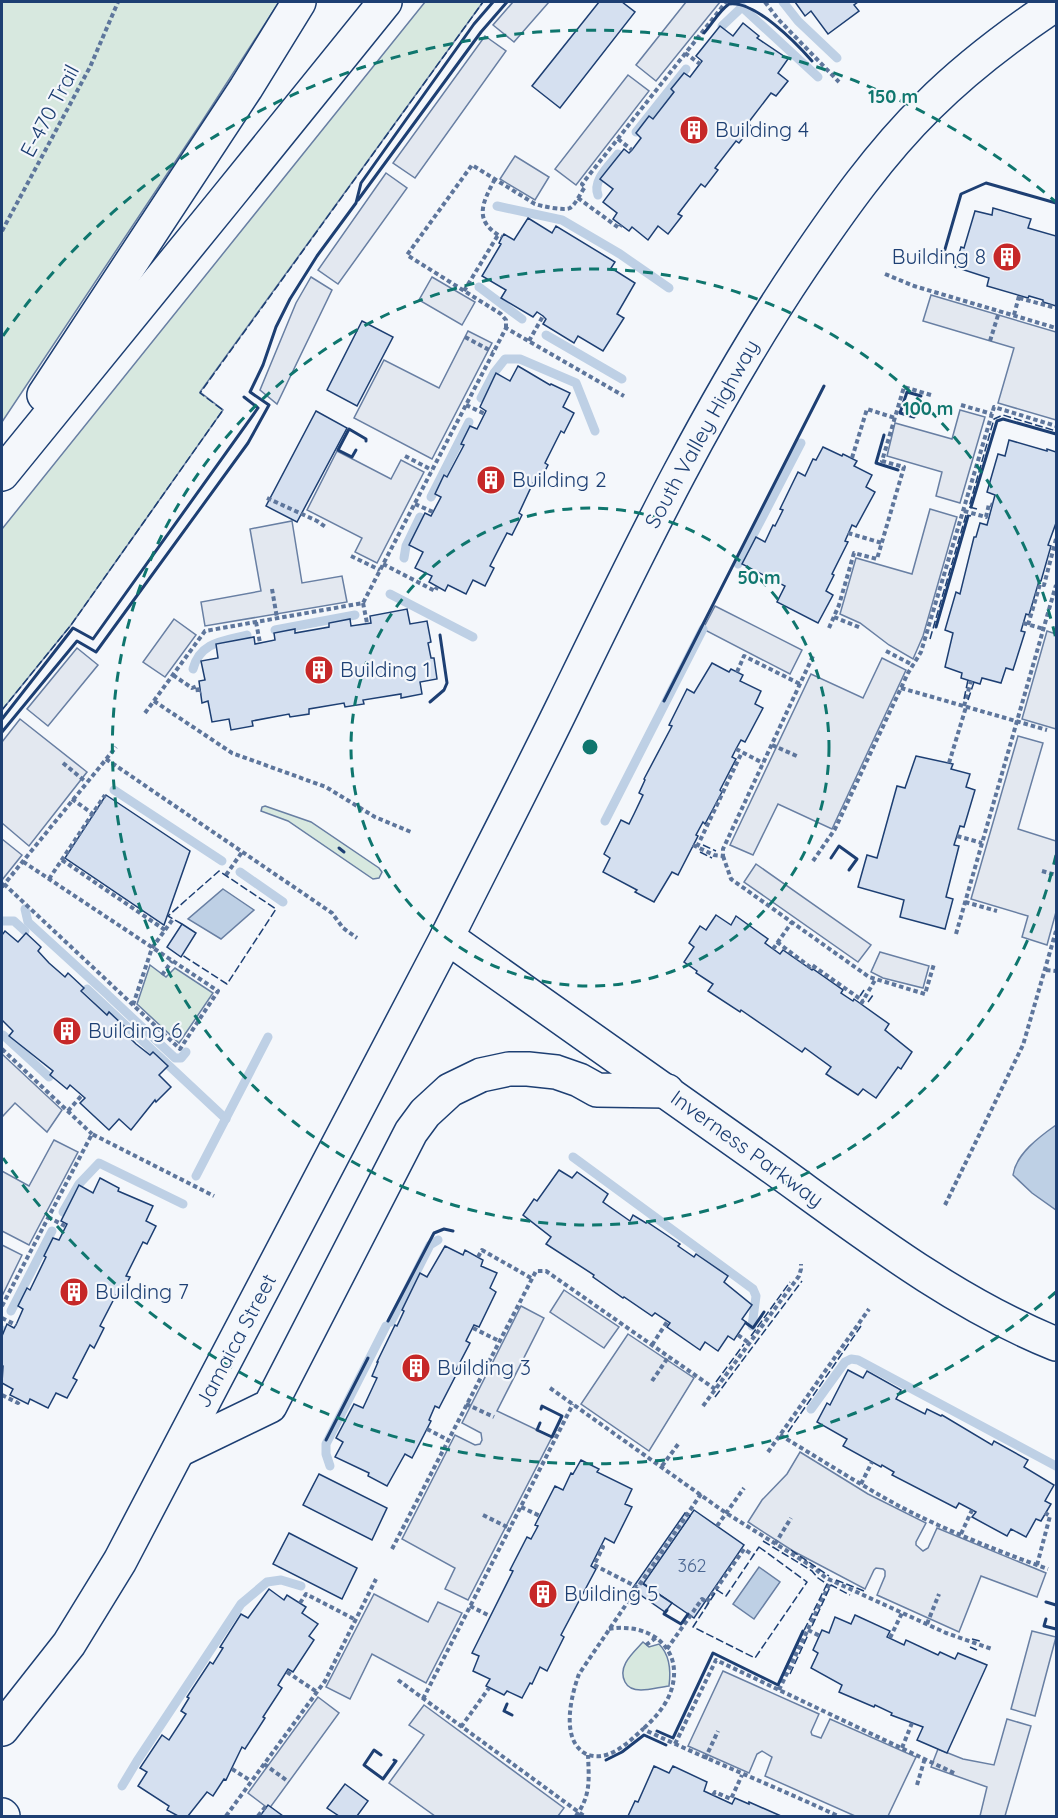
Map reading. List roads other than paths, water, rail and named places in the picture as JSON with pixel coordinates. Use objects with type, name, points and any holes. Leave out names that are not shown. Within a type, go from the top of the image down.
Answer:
[{"type":"main road","points":[[2,462],[68,356],[246,88],[299,2]]},
{"type":"main road","points":[[2,474],[385,2]]},
{"type":"main road","name":"South Valley Highway","points":[[447,937],[638,552],[707,422],[765,321],[837,216],[879,161],[919,115],[984,56],[1056,4]]},
{"type":"main road","name":"Inverness Parkway","points":[[447,937],[898,1256],[983,1308],[1056,1344]]},
{"type":"main road","name":"Jamaica Street","points":[[2,1729],[83,1623],[120,1561],[447,937]]},
{"type":"main road","points":[[179,1450],[270,1406],[411,1132],[425,1113],[444,1094],[457,1085],[481,1075],[519,1068],[556,1072],[579,1080],[597,1090],[666,1091]]},
{"type":"water","points":[[223,889],[254,910],[221,939],[188,919]]},
{"type":"water","points":[[1056,1125],[1056,1210],[1032,1193],[1013,1175],[1023,1153]]},
{"type":"water","points":[[759,1567],[780,1582],[754,1619],[733,1604]]},
{"type":"waterway","points":[[783,2],[798,21],[837,58]]},
{"type":"waterway","points":[[722,26],[742,7],[818,77]]},
{"type":"waterway","points":[[636,132],[686,69]]},
{"type":"waterway","points":[[598,195],[597,184],[618,154]]},
{"type":"waterway","points":[[497,206],[562,220],[620,254],[669,288]]},
{"type":"waterway","points":[[479,287],[522,319]]},
{"type":"waterway","points":[[546,335],[622,379]]},
{"type":"waterway","points":[[481,398],[494,373],[505,359],[520,359],[576,383],[595,431]]},
{"type":"waterway","points":[[431,497],[469,422]]},
{"type":"waterway","points":[[738,564],[801,443]]},
{"type":"waterway","points":[[404,558],[406,546],[420,517]]},
{"type":"waterway","points":[[390,594],[473,637]]},
{"type":"waterway","points":[[275,630],[355,615]]},
{"type":"waterway","points":[[605,821],[703,629]]},
{"type":"waterway","points":[[193,669],[196,660],[207,648],[221,641],[247,635]]},
{"type":"waterway","points":[[114,790],[222,861]]},
{"type":"waterway","points":[[240,872],[283,902]]},
{"type":"waterway","points":[[25,909],[28,922],[108,995]]},
{"type":"waterway","points":[[2,921],[14,921],[25,931]]},
{"type":"waterway","points":[[87,989],[226,1119]]},
{"type":"waterway","points":[[110,997],[175,1058],[181,1058],[186,1052]]},
{"type":"waterway","points":[[3,1035],[49,1077]]},
{"type":"waterway","points":[[196,1176],[268,1037]]},
{"type":"waterway","points":[[573,1157],[753,1289],[756,1296],[752,1326]]},
{"type":"waterway","points":[[63,1212],[79,1184],[99,1163],[183,1204]]},
{"type":"waterway","points":[[11,1311],[52,1231]]},
{"type":"waterway","points":[[391,1322],[430,1245],[438,1240]]},
{"type":"waterway","points":[[330,1466],[326,1444],[386,1326]]},
{"type":"waterway","points":[[811,1409],[845,1362],[851,1359],[858,1360],[1056,1466]]},
{"type":"waterway","points":[[122,1786],[241,1604],[267,1582],[281,1580],[301,1586]]},
{"type":"place","name":"Building 4","points":[[694,130]]},
{"type":"place","name":"Building 8","points":[[1007,257]]},
{"type":"place","name":"Building 2","points":[[491,480]]},
{"type":"place","name":"Building 1","points":[[319,670]]},
{"type":"place","name":"Building 6","points":[[67,1031]]},
{"type":"place","name":"Building 7","points":[[74,1292]]},
{"type":"place","name":"Building 3","points":[[416,1368]]},
{"type":"place","name":"Building 5","points":[[543,1594]]}]
